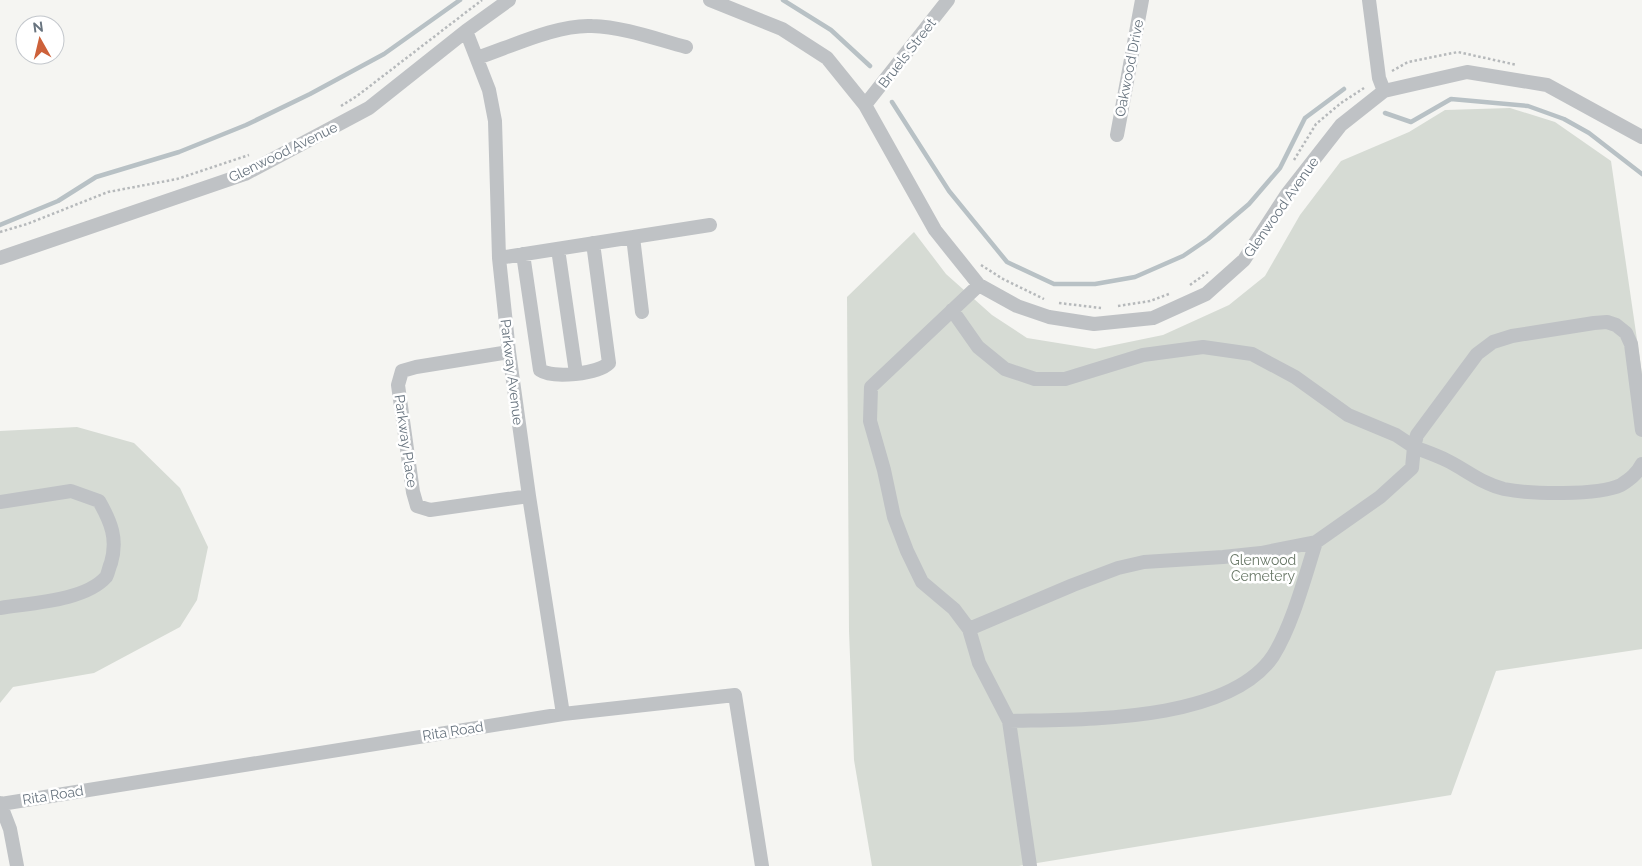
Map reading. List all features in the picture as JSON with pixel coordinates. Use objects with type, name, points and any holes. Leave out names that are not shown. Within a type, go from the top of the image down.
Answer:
[{"type":"street","name":"Glenwood Avenue","points":[[0,258],[245,174],[369,108],[466,31],[509,0]]},
{"type":"street","name":"Glenwood Avenue","points":[[710,0],[782,29],[827,58],[865,105],[935,230],[979,285],[1017,306],[1049,317],[1094,324],[1153,318],[1206,294],[1244,260],[1287,194],[1341,125],[1384,91],[1467,72],[1547,85],[1642,137]]},
{"type":"street","name":"Bruels Street","points":[[865,105],[948,0]]},
{"type":"street","name":"Oakwood Drive","points":[[1117,135],[1142,0]]},
{"type":"street","points":[[1368,0],[1379,78],[1384,91]]},
{"type":"street","points":[[477,58],[558,31],[591,25],[624,30],[686,47]]},
{"type":"street","name":"Parkway Avenue","points":[[466,31],[489,90],[495,121],[499,258],[509,352],[562,714]]},
{"type":"street","points":[[499,258],[710,225]]},
{"type":"street","points":[[633,237],[642,312]]},
{"type":"street","points":[[523,254],[540,370],[553,376],[603,369],[609,363],[593,243]]},
{"type":"street","points":[[558,248],[576,373]]},
{"type":"street","points":[[979,285],[871,387],[869,412],[894,517],[907,551],[922,582],[954,609],[969,629],[979,663],[1008,721],[1030,866]]},
{"type":"street","points":[[952,310],[978,347],[1005,369],[1035,379],[1065,379],[1143,355],[1203,347],[1252,354],[1295,377],[1348,415],[1396,435],[1414,447],[1446,460],[1488,483],[1504,489],[1552,493],[1595,491],[1619,486],[1636,475],[1642,464]]},
{"type":"street","points":[[969,629],[1073,584],[1118,568],[1144,562],[1242,555],[1316,542],[1380,497],[1412,468],[1414,447],[1418,435],[1477,354],[1493,342],[1512,336],[1594,322],[1616,325],[1626,333],[1631,344],[1642,430]]},
{"type":"street","name":"Parkway Place","points":[[509,352],[402,371],[398,385],[413,492],[417,506],[430,510],[529,496]]},
{"type":"street","points":[[0,502],[71,491],[99,501],[112,524],[115,550],[106,576],[91,588],[68,597],[0,608]]},
{"type":"street","points":[[1008,721],[1125,718],[1210,700],[1233,692],[1253,678],[1273,656],[1297,603],[1316,542]]},
{"type":"street","name":"Rita Road","points":[[0,803],[562,714],[735,695],[762,866]]},
{"type":"street","points":[[0,803],[10,829],[17,866]]},
{"type":"path","points":[[340,106],[357,96],[482,0]]},
{"type":"path","points":[[1293,162],[1316,124],[1341,103],[1408,62],[1458,52],[1522,67]]},
{"type":"path","points":[[0,232],[27,224],[108,192],[177,179],[256,153]]},
{"type":"path","points":[[975,261],[1003,279],[1050,302],[1104,309]]},
{"type":"path","points":[[1186,288],[1209,272]]},
{"type":"path","points":[[1113,307],[1150,301],[1177,291]]},
{"type":"green space","name":"Glenwood Cemetery","points":[[1510,108],[1555,122],[1611,161],[1642,374],[1642,649],[1496,671],[1451,795],[1019,866],[872,866],[854,760],[849,631],[847,297],[914,232],[946,274],[992,315],[1027,338],[1095,349],[1163,335],[1229,305],[1265,276],[1300,215],[1341,161],[1409,132],[1445,110]]},
{"type":"green space","points":[[77,427],[134,443],[180,488],[208,547],[197,600],[180,627],[94,673],[13,687],[0,703],[0,431]]},
{"type":"waterway","points":[[0,225],[58,201],[96,177],[179,152],[246,125],[310,94],[384,54],[460,0]]},
{"type":"waterway","points":[[783,0],[831,30],[870,66]]},
{"type":"waterway","points":[[892,102],[949,191],[1007,262],[1054,284],[1095,284],[1135,277],[1183,256],[1208,239],[1249,204],[1280,168],[1305,118],[1344,89]]},
{"type":"waterway","points":[[1385,113],[1411,122],[1451,99],[1528,106],[1564,119],[1589,133],[1642,174]]}]
